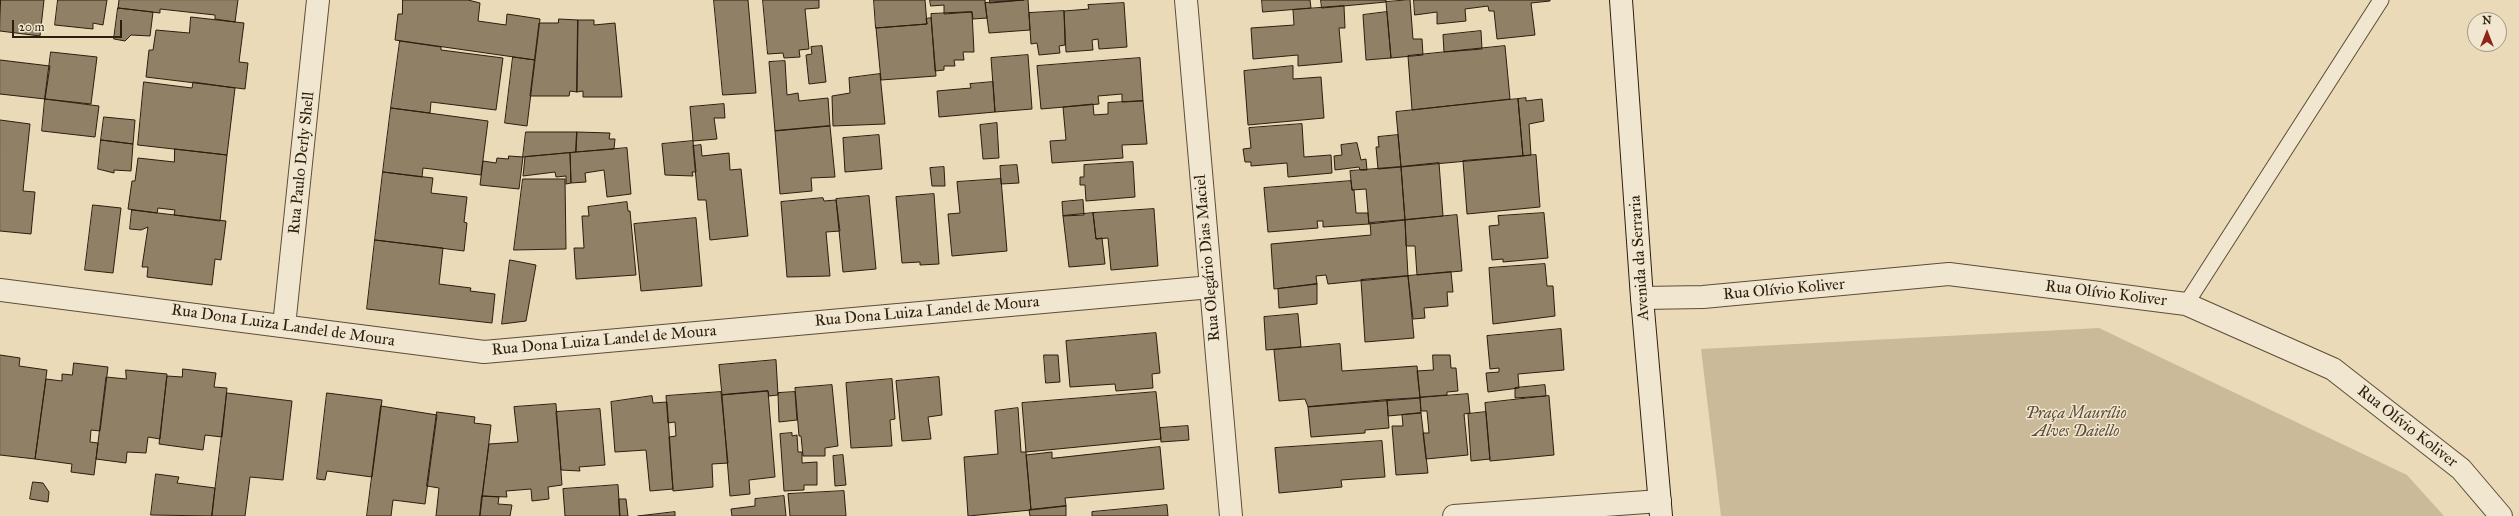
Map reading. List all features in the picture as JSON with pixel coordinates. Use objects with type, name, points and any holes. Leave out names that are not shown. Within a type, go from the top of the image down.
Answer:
[{"type":"street","name":"Rua Paulo Derly Shell","points":[[284,326],[318,0]]},
{"type":"street","name":"Rua Olegário Dias Maciel","points":[[1186,0],[1231,516]]},
{"type":"street","name":"Avenida da Serraria","points":[[1621,0],[1642,298],[1661,509]]},
{"type":"street","name":"Rua Olívio Koliver","points":[[1642,298],[1703,297],[1949,274],[2186,304],[2333,369],[2461,469],[2501,516]]},
{"type":"street","name":"Rua Dona Luiza Landel de Moura","points":[[0,290],[484,352],[1211,287]]},
{"type":"street","points":[[1454,516],[1661,509]]},
{"type":"lane","points":[[2186,304],[2381,0]]},
{"type":"green space","name":"Praça Maurílio Alves Daiello","points":[[2099,328],[2407,475],[2444,516],[1721,516],[1701,349]]},
{"type":"building","points":[[1,0],[44,0],[40,36],[0,31]]},
{"type":"building","points":[[58,0],[107,0],[103,25],[93,23],[93,29],[55,25]]},
{"type":"building","points":[[119,0],[238,0],[235,22],[215,19],[215,15],[160,9],[160,13],[118,8]]},
{"type":"building","points":[[403,0],[468,0],[480,3],[478,21],[506,25],[507,14],[540,19],[535,60],[395,40],[398,14],[402,14]]},
{"type":"building","points":[[714,0],[748,0],[756,93],[723,95]]},
{"type":"building","points":[[763,0],[819,0],[819,8],[805,9],[809,49],[799,50],[800,57],[784,58],[783,53],[768,54]]},
{"type":"building","points":[[874,0],[925,0],[927,24],[876,28]]},
{"type":"building","points":[[930,0],[985,0],[987,18],[973,19],[972,12],[944,14],[944,5],[931,6]]},
{"type":"building","points":[[990,0],[1024,0],[990,3]]},
{"type":"building","points":[[1028,0],[1030,30],[989,33],[985,3]]},
{"type":"building","points":[[1262,0],[1310,0],[1311,8],[1263,12]]},
{"type":"building","points":[[1321,0],[1386,0],[1386,2],[1322,8]]},
{"type":"building","points":[[1410,0],[1413,39],[1422,39],[1423,55],[1391,58],[1386,2]]},
{"type":"building","points":[[1414,0],[1550,1],[1531,3],[1535,35],[1497,39],[1494,11],[1489,11],[1488,6],[1465,9],[1466,21],[1437,24],[1437,12],[1415,15]]},
{"type":"building","points":[[1124,3],[1127,47],[1099,49],[1098,39],[1092,40],[1093,50],[1066,52],[1064,11],[1089,9],[1088,5]]},
{"type":"building","points":[[1344,6],[1345,28],[1339,28],[1342,62],[1298,66],[1298,55],[1253,59],[1251,28],[1294,25],[1293,10]]},
{"type":"building","points":[[118,8],[153,12],[150,36],[131,35],[125,41],[114,39]]},
{"type":"building","points":[[1064,11],[1065,45],[1059,46],[1060,53],[1039,55],[1037,43],[1031,44],[1029,13]]},
{"type":"building","points":[[972,12],[974,52],[963,52],[964,60],[954,60],[955,66],[944,66],[944,70],[935,71],[931,14]]},
{"type":"building","points":[[1387,12],[1391,58],[1366,60],[1363,15]]},
{"type":"building","points":[[191,17],[244,23],[239,62],[248,63],[245,89],[146,77],[149,50],[153,50],[156,30],[189,33]]},
{"type":"building","points":[[931,18],[936,76],[881,80],[876,28],[927,24],[926,19]]},
{"type":"building","points":[[559,19],[578,20],[577,92],[570,91],[569,96],[530,96],[539,23],[558,23]]},
{"type":"building","points":[[578,20],[594,20],[594,25],[615,23],[622,97],[583,97],[583,91],[577,92]]},
{"type":"building","points":[[1481,31],[1482,49],[1444,52],[1443,35]]},
{"type":"building","points":[[400,41],[441,47],[441,50],[503,58],[496,110],[431,102],[430,113],[391,108]]},
{"type":"building","points":[[822,46],[826,82],[809,84],[806,55],[812,54],[811,47]]},
{"type":"building","points":[[1505,46],[1510,99],[1412,110],[1408,56]]},
{"type":"building","points":[[51,52],[97,57],[91,104],[45,99]]},
{"type":"building","points":[[1028,55],[1032,109],[995,112],[991,58]]},
{"type":"building","points":[[513,57],[535,60],[527,126],[505,123]]},
{"type":"building","points":[[1140,58],[1143,101],[1122,102],[1122,94],[1098,96],[1099,104],[1041,109],[1037,66]]},
{"type":"building","points":[[0,60],[50,66],[45,99],[0,94]]},
{"type":"building","points":[[785,61],[787,95],[798,93],[799,101],[828,98],[830,126],[775,131],[769,62]]},
{"type":"building","points":[[1293,66],[1293,79],[1321,77],[1324,118],[1248,125],[1244,71]]},
{"type":"building","points":[[880,74],[885,124],[833,126],[832,96],[850,93],[849,78]]},
{"type":"building","points":[[144,82],[192,88],[193,82],[235,88],[227,155],[138,145]]},
{"type":"building","points":[[993,82],[995,112],[939,117],[937,91],[971,88],[970,84]]},
{"type":"building","points":[[1526,98],[1526,101],[1542,99],[1544,121],[1529,124],[1531,155],[1523,156],[1518,99]]},
{"type":"building","points":[[45,99],[99,106],[95,137],[42,131]]},
{"type":"building","points":[[1518,99],[1523,156],[1401,167],[1396,112]]},
{"type":"building","points":[[1143,101],[1147,144],[1122,145],[1123,158],[1052,163],[1050,141],[1066,140],[1063,107],[1093,104],[1094,115],[1108,114],[1108,103]]},
{"type":"building","points":[[724,104],[725,118],[714,118],[717,139],[693,141],[690,107]]},
{"type":"building","points":[[391,108],[488,121],[481,175],[423,168],[422,177],[383,172]]},
{"type":"building","points":[[104,117],[135,120],[133,144],[101,140]]},
{"type":"building","points":[[0,120],[30,124],[23,191],[35,192],[31,234],[0,231]]},
{"type":"building","points":[[997,123],[999,158],[983,159],[980,125]]},
{"type":"building","points":[[1302,124],[1304,157],[1331,155],[1332,173],[1288,177],[1287,163],[1251,166],[1251,162],[1245,162],[1243,149],[1251,148],[1249,128]]},
{"type":"building","points":[[830,126],[835,177],[811,178],[812,191],[780,194],[775,131]]},
{"type":"building","points":[[526,132],[577,132],[576,152],[523,157]]},
{"type":"building","points":[[577,132],[610,133],[609,139],[615,139],[614,149],[576,152]]},
{"type":"building","points":[[879,135],[882,169],[845,172],[843,138]]},
{"type":"building","points":[[1398,135],[1401,167],[1378,169],[1376,147],[1379,147],[1378,137]]},
{"type":"building","points":[[101,140],[133,144],[131,171],[114,170],[114,173],[98,169]]},
{"type":"building","points":[[693,141],[696,172],[692,172],[693,176],[665,175],[662,144]]},
{"type":"building","points":[[1357,143],[1361,160],[1366,159],[1367,170],[1360,170],[1359,167],[1335,170],[1334,156],[1342,155],[1341,145]]},
{"type":"building","points":[[701,145],[702,156],[729,153],[730,170],[741,169],[748,236],[710,240],[706,200],[698,200],[693,146]]},
{"type":"building","points":[[627,148],[631,194],[607,197],[604,170],[585,173],[586,182],[571,183],[570,153]]},
{"type":"building","points":[[175,149],[227,155],[220,221],[174,215],[175,210],[158,208],[157,213],[128,209],[132,181],[135,181],[138,158],[174,162]]},
{"type":"building","points":[[570,153],[571,183],[566,184],[566,176],[556,177],[555,172],[523,176],[525,157]]},
{"type":"building","points":[[1536,155],[1540,207],[1467,214],[1463,161]]},
{"type":"building","points":[[509,156],[523,157],[519,189],[480,185],[483,161],[496,163],[497,158],[508,159]]},
{"type":"building","points":[[1133,162],[1135,197],[1086,201],[1085,185],[1080,185],[1080,177],[1084,177],[1084,165]]},
{"type":"building","points":[[1439,163],[1443,216],[1405,220],[1401,167]]},
{"type":"building","points":[[1017,165],[1019,183],[1001,184],[1000,166]]},
{"type":"building","points":[[944,167],[945,186],[932,186],[930,168]]},
{"type":"building","points":[[1401,167],[1405,220],[1369,224],[1366,189],[1352,190],[1350,171]]},
{"type":"building","points":[[383,172],[433,178],[431,193],[467,197],[464,222],[467,223],[464,251],[375,240]]},
{"type":"building","points":[[523,179],[565,179],[566,249],[514,250]]},
{"type":"building","points":[[1001,179],[1007,251],[952,256],[948,214],[960,213],[957,182]]},
{"type":"building","points":[[1351,181],[1352,190],[1354,190],[1356,213],[1368,213],[1369,224],[1323,227],[1323,221],[1317,221],[1318,228],[1268,232],[1264,188]]},
{"type":"building","points":[[934,194],[939,264],[920,265],[920,262],[902,263],[896,197]]},
{"type":"building","points":[[869,196],[876,269],[843,272],[836,199]]},
{"type":"building","points":[[823,198],[824,201],[836,200],[840,231],[826,232],[830,276],[787,277],[781,202]]},
{"type":"building","points":[[1083,200],[1084,215],[1063,216],[1062,202]]},
{"type":"building","points":[[627,202],[628,211],[630,211],[636,275],[576,279],[574,248],[584,248],[582,216],[589,216],[588,207]]},
{"type":"building","points":[[93,205],[121,208],[113,273],[85,270]]},
{"type":"building","points":[[1154,209],[1158,266],[1111,270],[1108,238],[1096,239],[1093,213]]},
{"type":"building","points":[[132,210],[226,221],[221,260],[215,259],[212,285],[147,277],[148,267],[142,267],[148,227],[141,230],[130,229]]},
{"type":"building","points":[[1093,213],[1096,239],[1102,238],[1105,264],[1069,267],[1063,216]]},
{"type":"building","points":[[1544,213],[1548,258],[1503,262],[1503,259],[1492,260],[1489,226],[1499,225],[1498,216]]},
{"type":"building","points":[[1457,215],[1462,271],[1417,275],[1415,246],[1406,246],[1405,220]]},
{"type":"building","points":[[696,218],[702,286],[641,291],[634,224]]},
{"type":"building","points":[[1405,220],[1408,276],[1328,284],[1326,275],[1316,276],[1317,284],[1274,289],[1271,244],[1371,235],[1370,223]]},
{"type":"building","points":[[375,240],[443,248],[439,284],[471,288],[470,291],[495,294],[492,323],[367,309]]},
{"type":"building","points":[[510,260],[536,265],[526,321],[502,324]]},
{"type":"building","points":[[1545,264],[1547,286],[1553,286],[1555,316],[1493,324],[1489,268]]},
{"type":"building","points":[[1451,272],[1453,292],[1447,292],[1448,306],[1424,308],[1425,318],[1413,319],[1408,276]]},
{"type":"building","points":[[1408,276],[1414,338],[1365,342],[1361,280]]},
{"type":"building","points":[[1317,284],[1317,304],[1279,308],[1278,289]]},
{"type":"building","points":[[1298,314],[1301,347],[1266,350],[1264,317]]},
{"type":"building","points":[[1561,329],[1564,370],[1518,374],[1519,388],[1488,392],[1486,373],[1499,372],[1499,368],[1490,369],[1487,336]]},
{"type":"building","points":[[1156,333],[1160,373],[1152,374],[1153,388],[1116,391],[1115,384],[1070,387],[1066,341]]},
{"type":"building","points":[[1340,344],[1342,371],[1417,366],[1420,398],[1308,407],[1305,399],[1279,401],[1274,350]]},
{"type":"building","points":[[0,355],[20,358],[19,366],[47,370],[35,459],[0,455]]},
{"type":"building","points":[[1044,355],[1058,355],[1060,382],[1046,383]]},
{"type":"building","points":[[1433,355],[1450,355],[1451,368],[1456,368],[1458,391],[1447,392],[1447,395],[1420,397],[1417,371],[1433,370]]},
{"type":"building","points":[[776,360],[778,395],[769,396],[768,391],[722,395],[719,365]]},
{"type":"building","points":[[74,363],[108,367],[100,431],[91,430],[90,442],[98,443],[94,475],[71,472],[72,464],[35,459],[46,379],[62,381],[62,374],[72,375]]},
{"type":"building","points":[[183,369],[216,373],[214,387],[227,388],[222,437],[205,435],[203,450],[159,444],[167,376],[182,377]]},
{"type":"building","points":[[126,370],[167,374],[160,439],[148,437],[146,453],[127,452],[126,463],[96,459],[106,377],[126,379]]},
{"type":"building","points":[[939,377],[942,415],[928,417],[931,439],[902,441],[896,381]]},
{"type":"building","points":[[892,379],[895,419],[890,420],[892,446],[851,448],[846,383]]},
{"type":"building","points":[[832,385],[838,446],[825,448],[825,456],[803,456],[801,436],[799,436],[795,388]]},
{"type":"building","points":[[1545,385],[1546,396],[1515,398],[1515,388]]},
{"type":"building","points":[[768,391],[775,477],[749,480],[750,494],[730,496],[722,395]]},
{"type":"building","points":[[721,392],[728,463],[712,464],[713,487],[673,491],[669,437],[676,436],[675,422],[668,423],[666,396]]},
{"type":"building","points":[[795,392],[797,420],[779,422],[778,393]]},
{"type":"building","points":[[1156,392],[1161,439],[1026,452],[1022,403]]},
{"type":"building","points":[[227,393],[292,401],[283,480],[250,477],[245,516],[212,516]]},
{"type":"building","points":[[327,393],[382,400],[372,477],[327,471],[325,480],[317,479]]},
{"type":"building","points":[[1468,394],[1470,413],[1464,414],[1468,455],[1426,459],[1423,433],[1429,433],[1427,411],[1421,411],[1420,398]]},
{"type":"building","points":[[652,396],[653,403],[667,402],[673,489],[650,491],[646,450],[615,452],[611,402]]},
{"type":"building","points":[[1549,396],[1554,455],[1490,461],[1485,403]]},
{"type":"building","points":[[1420,398],[1421,413],[1388,416],[1387,400]]},
{"type":"building","points":[[1387,400],[1389,428],[1365,430],[1365,433],[1311,437],[1308,407]]},
{"type":"building","points":[[556,404],[562,485],[548,487],[549,499],[532,501],[531,489],[506,491],[507,497],[482,496],[489,444],[518,442],[514,407]]},
{"type":"building","points":[[381,406],[437,415],[425,504],[393,500],[391,516],[367,516]]},
{"type":"building","points":[[1018,408],[1021,452],[1026,452],[1031,510],[968,516],[964,457],[998,454],[995,411]]},
{"type":"building","points":[[600,409],[605,465],[579,467],[580,471],[561,470],[556,412]]},
{"type":"building","points":[[437,412],[475,417],[474,423],[491,425],[480,516],[436,516],[439,488],[427,486]]},
{"type":"building","points":[[1486,412],[1490,459],[1471,461],[1468,414]]},
{"type":"building","points":[[1421,413],[1428,473],[1396,475],[1392,426],[1403,426],[1402,415]]},
{"type":"building","points":[[1188,426],[1189,440],[1161,442],[1160,428]]},
{"type":"building","points":[[792,433],[792,436],[797,435],[798,452],[802,452],[802,463],[817,462],[817,485],[804,485],[804,490],[784,491],[780,434]]},
{"type":"building","points":[[1382,441],[1385,477],[1341,480],[1342,487],[1279,493],[1275,448]]},
{"type":"building","points":[[1160,447],[1164,489],[1065,498],[1066,506],[1031,510],[1026,455],[1052,452],[1052,458]]},
{"type":"building","points":[[843,455],[846,485],[835,486],[833,456]]},
{"type":"building","points":[[156,474],[179,477],[177,483],[215,488],[212,516],[151,515]]},
{"type":"building","points":[[33,482],[43,483],[49,492],[48,502],[30,499]]},
{"type":"building","points":[[618,485],[620,516],[565,516],[563,489]]},
{"type":"building","points":[[844,491],[846,516],[790,516],[788,494]]},
{"type":"building","points":[[482,496],[499,497],[498,504],[512,505],[510,516],[480,516]]},
{"type":"building","points":[[784,496],[786,516],[732,516],[731,509],[755,506],[755,499]]},
{"type":"building","points":[[619,499],[626,499],[628,516],[620,516]]},
{"type":"building","points":[[1167,505],[1168,516],[1092,516],[1092,512]]},
{"type":"building","points":[[1066,506],[1066,516],[1030,516],[1029,510]]},
{"type":"building","points":[[675,512],[675,516],[638,516]]}]
